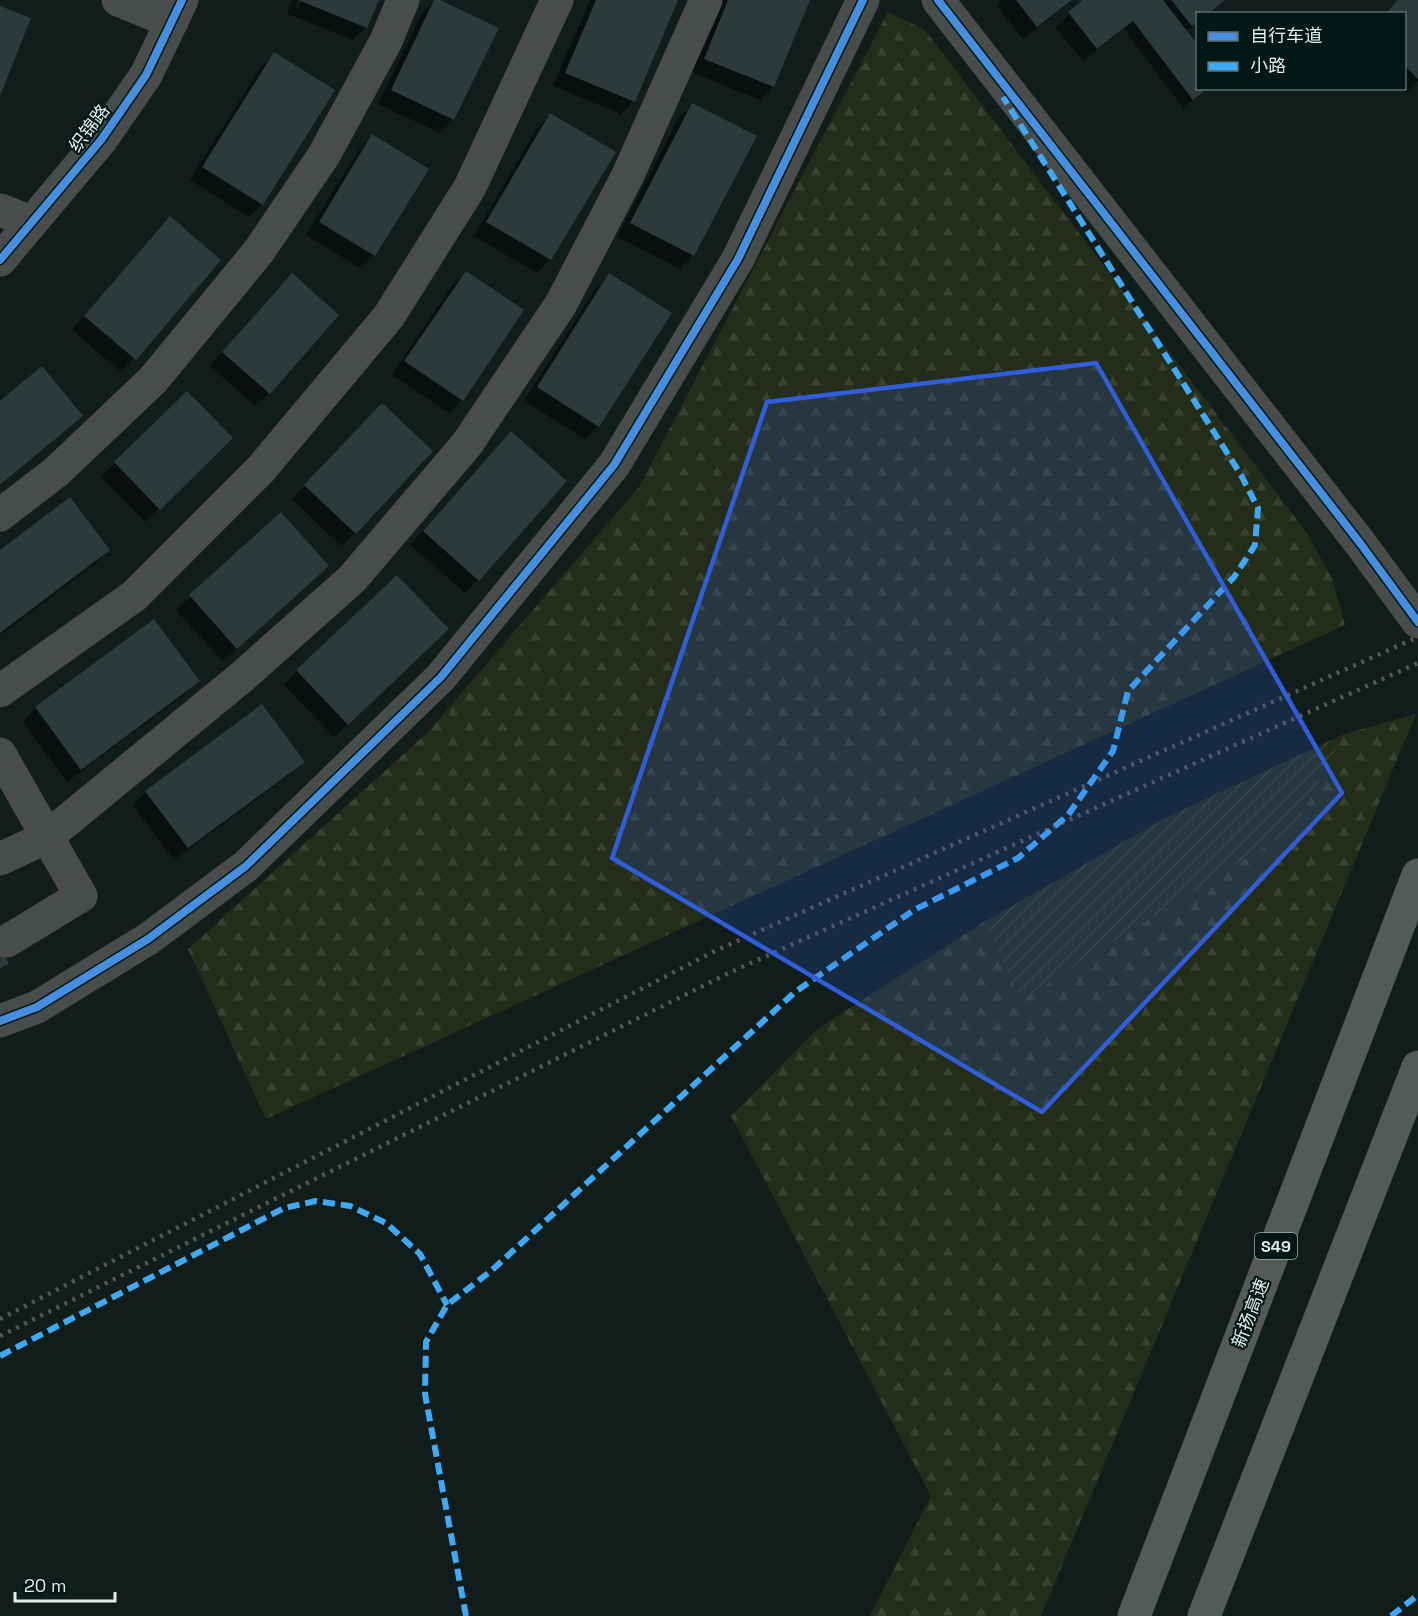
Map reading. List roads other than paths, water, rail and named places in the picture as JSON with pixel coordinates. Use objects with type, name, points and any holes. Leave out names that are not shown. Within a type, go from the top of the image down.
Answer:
[{"type":"highway","name":"新扬高速","points":[[1134,1616],[1418,875]]},
{"type":"highway","points":[[1204,1616],[1418,1067]]},
{"type":"street","points":[[118,0],[177,11]]},
{"type":"street","points":[[0,514],[56,472],[153,380],[260,251],[324,156],[386,41],[403,0]]},
{"type":"street","points":[[0,691],[134,596],[261,469],[389,316],[470,187],[557,0]]},
{"type":"street","points":[[0,859],[47,837],[243,676],[352,579],[467,444],[561,304],[628,175],[706,0]]},
{"type":"street","points":[[0,1021],[37,1007],[148,939],[246,866],[441,677],[614,465],[738,259],[863,0]]},
{"type":"street","points":[[938,0],[1360,543],[1418,622]]},
{"type":"street","name":"织锦路","points":[[0,260],[101,140],[146,75],[177,11]]},
{"type":"street","points":[[0,210],[31,222]]},
{"type":"street","points":[[0,754],[81,896],[7,941]]},
{"type":"railway","points":[[0,1319],[715,951],[1418,637]]},
{"type":"railway","points":[[0,1336],[733,971],[1418,663]]}]
